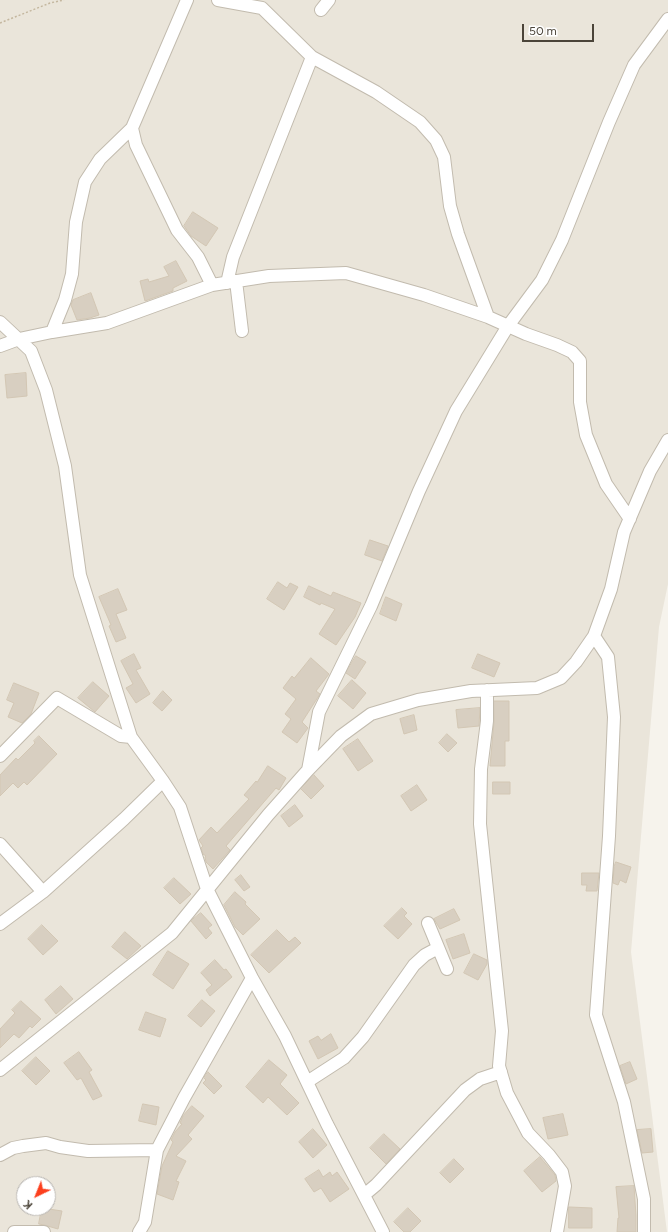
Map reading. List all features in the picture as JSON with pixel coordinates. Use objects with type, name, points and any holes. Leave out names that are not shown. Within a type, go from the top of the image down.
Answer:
[{"type":"street","points":[[52,332],[65,300],[72,274],[76,222],[85,182],[100,159],[132,128],[187,0]]},
{"type":"street","points":[[218,0],[264,4],[312,57],[376,92],[420,122],[436,140],[444,157],[450,206],[458,234],[488,317]]},
{"type":"street","points":[[321,10],[329,0]]},
{"type":"street","points":[[308,770],[319,712],[371,606],[419,491],[456,411],[508,326],[542,280],[562,240],[609,122],[634,65],[668,19]]},
{"type":"street","points":[[242,331],[232,282],[233,257],[312,57]]},
{"type":"street","points":[[132,128],[136,145],[177,230],[198,257],[212,285]]},
{"type":"street","points":[[0,346],[19,339],[107,323],[212,285],[269,276],[346,273],[424,295],[488,317],[572,352],[580,361],[580,402],[586,435],[606,484],[630,519]]},
{"type":"street","points":[[0,322],[31,351],[46,390],[65,466],[80,575],[131,737],[180,806],[207,889],[252,978],[285,1036],[327,1124],[383,1232]]},
{"type":"street","points":[[0,1070],[172,933],[268,815],[308,770],[341,736],[371,714],[418,700],[471,691],[537,688],[561,678],[576,662],[594,636],[611,589],[624,532],[650,472],[668,440]]},
{"type":"street","points":[[594,636],[608,657],[614,717],[609,836],[596,1014],[624,1102],[644,1199],[644,1232]]},
{"type":"street","points":[[487,690],[487,721],[481,769],[480,824],[502,1031],[499,1066],[507,1093],[528,1133],[549,1155],[562,1172],[565,1186],[558,1232]]},
{"type":"street","points":[[0,756],[57,698],[121,736],[131,737]]},
{"type":"street","points":[[0,924],[43,892],[124,819],[163,781]]},
{"type":"street","points":[[0,844],[43,892]]},
{"type":"street","points":[[428,923],[447,969]]},
{"type":"street","points":[[307,1082],[344,1058],[363,1037],[414,965],[425,955],[438,948]]},
{"type":"street","points":[[139,1232],[145,1222],[157,1150],[184,1098],[252,978]]},
{"type":"street","points":[[364,1195],[376,1185],[470,1086],[480,1079],[501,1072]]},
{"type":"street","points":[[0,1155],[13,1148],[46,1143],[60,1147],[88,1151],[157,1150]]},
{"type":"street","points":[[14,1232],[44,1232]]},
{"type":"path","points":[[0,23],[50,3],[64,0]]},
{"type":"shaded area","points":[[0,0],[668,0],[668,584],[659,627],[631,952],[667,1232],[0,1232]]},
{"type":"building","points":[[193,212],[218,228],[206,246],[191,236],[184,226]]},
{"type":"building","points":[[176,261],[187,281],[173,288],[173,291],[145,301],[140,281],[148,279],[149,282],[169,276],[164,267]]},
{"type":"building","points":[[91,293],[99,315],[77,320],[71,305],[73,300]]},
{"type":"building","points":[[26,373],[27,396],[7,398],[5,375]]},
{"type":"building","points":[[370,540],[388,546],[382,561],[365,555]]},
{"type":"building","points":[[278,582],[287,588],[290,583],[298,587],[284,610],[267,599]]},
{"type":"building","points":[[309,586],[331,596],[333,592],[361,603],[355,617],[336,645],[319,634],[335,609],[321,603],[320,605],[304,597]]},
{"type":"building","points":[[118,589],[127,610],[116,614],[126,638],[116,642],[109,626],[111,625],[99,597]]},
{"type":"building","points":[[386,597],[402,604],[396,621],[380,614]]},
{"type":"building","points":[[134,654],[141,668],[136,670],[150,694],[136,703],[126,688],[133,684],[121,661]]},
{"type":"building","points":[[478,654],[500,663],[494,677],[472,668]]},
{"type":"building","points":[[356,656],[366,662],[355,679],[346,673]]},
{"type":"building","points":[[311,658],[329,674],[316,691],[320,694],[302,722],[308,728],[297,743],[282,732],[291,719],[285,714],[296,699],[283,688],[292,676],[294,678]]},
{"type":"building","points":[[352,680],[366,693],[353,709],[338,696]]},
{"type":"building","points":[[93,682],[109,696],[95,712],[78,698]]},
{"type":"building","points":[[14,683],[39,693],[31,714],[22,723],[8,717],[14,703],[7,700]]},
{"type":"building","points":[[163,691],[172,700],[162,711],[153,703]]},
{"type":"building","points":[[494,701],[509,701],[509,741],[505,741],[505,766],[490,766],[494,722]]},
{"type":"building","points":[[480,708],[479,726],[458,728],[456,710]]},
{"type":"building","points":[[414,715],[417,730],[404,734],[400,719]]},
{"type":"building","points":[[447,734],[457,743],[448,752],[439,743]]},
{"type":"building","points":[[39,736],[57,754],[27,785],[24,782],[18,788],[13,783],[0,796],[0,775],[16,758],[18,760],[35,743],[34,741]]},
{"type":"building","points":[[358,739],[373,761],[358,771],[343,749]]},
{"type":"building","points":[[268,766],[286,778],[279,790],[276,788],[226,846],[230,850],[213,869],[206,862],[206,856],[203,854],[201,848],[203,846],[199,840],[211,827],[217,833],[249,799],[244,795],[256,781],[257,782]]},
{"type":"building","points":[[314,775],[324,786],[311,799],[301,789]]},
{"type":"building","points":[[493,782],[510,782],[510,794],[493,794]]},
{"type":"building","points":[[417,785],[427,800],[411,811],[401,796]]},
{"type":"building","points":[[295,805],[303,816],[289,827],[281,816]]},
{"type":"building","points":[[616,862],[631,867],[626,883],[620,880],[618,885],[613,883],[614,867]]},
{"type":"building","points":[[582,873],[599,873],[597,891],[586,891],[587,885],[582,885]]},
{"type":"building","points":[[241,875],[250,887],[244,891],[235,880]]},
{"type":"building","points":[[174,878],[191,894],[180,904],[164,888]]},
{"type":"building","points":[[235,892],[246,902],[245,904],[260,919],[243,935],[235,927],[224,905]]},
{"type":"building","points":[[402,908],[407,913],[404,916],[412,924],[398,939],[384,926]]},
{"type":"building","points":[[454,909],[460,920],[440,929],[434,919]]},
{"type":"building","points":[[201,913],[212,925],[208,928],[212,933],[206,939],[191,921]]},
{"type":"building","points":[[42,925],[58,941],[43,955],[28,939]]},
{"type":"building","points":[[277,930],[289,942],[295,937],[301,943],[269,973],[251,955]]},
{"type":"building","points":[[125,932],[141,946],[127,959],[112,947]]},
{"type":"building","points":[[464,934],[470,953],[453,959],[446,940]]},
{"type":"building","points":[[168,951],[189,964],[173,989],[153,975]]},
{"type":"building","points":[[474,954],[487,960],[487,964],[478,980],[464,973]]},
{"type":"building","points":[[215,960],[224,970],[226,969],[232,977],[210,996],[206,990],[212,985],[201,973]]},
{"type":"building","points":[[61,986],[73,999],[56,1014],[45,1000]]},
{"type":"building","points":[[202,1000],[215,1011],[201,1027],[188,1016]]},
{"type":"building","points":[[21,1001],[41,1019],[32,1028],[30,1026],[19,1038],[14,1034],[0,1048],[0,1029],[15,1013],[12,1010]]},
{"type":"building","points":[[146,1012],[166,1019],[160,1037],[139,1030]]},
{"type":"building","points":[[331,1034],[338,1048],[318,1059],[309,1041],[318,1036],[321,1040]]},
{"type":"building","points":[[79,1052],[92,1070],[89,1072],[102,1096],[93,1100],[81,1078],[77,1080],[64,1063]]},
{"type":"building","points":[[36,1057],[50,1071],[36,1085],[22,1071]]},
{"type":"building","points":[[269,1060],[287,1075],[280,1084],[299,1103],[287,1115],[268,1097],[263,1103],[246,1087]]},
{"type":"building","points":[[630,1062],[637,1079],[626,1084],[620,1066]]},
{"type":"building","points":[[208,1072],[222,1086],[214,1094],[203,1083],[206,1080],[204,1078]]},
{"type":"building","points":[[143,1104],[159,1107],[156,1125],[139,1121]]},
{"type":"building","points":[[192,1106],[204,1116],[188,1135],[192,1139],[176,1156],[186,1161],[176,1181],[179,1182],[173,1200],[157,1194],[162,1166],[173,1142],[171,1140],[175,1132],[182,1124],[180,1123],[183,1116]]},
{"type":"building","points":[[563,1114],[568,1135],[548,1139],[543,1118]]},
{"type":"building","points":[[313,1129],[327,1145],[313,1158],[299,1142]]},
{"type":"building","points":[[651,1129],[653,1152],[642,1153],[637,1130]]},
{"type":"building","points":[[384,1134],[400,1149],[386,1164],[370,1148]]},
{"type":"building","points":[[540,1157],[555,1175],[556,1181],[542,1192],[524,1171]]},
{"type":"building","points":[[454,1159],[464,1169],[450,1183],[440,1173]]},
{"type":"building","points":[[319,1170],[323,1177],[330,1172],[332,1176],[337,1172],[349,1189],[330,1202],[321,1188],[314,1192],[305,1179]]},
{"type":"building","points":[[634,1186],[636,1232],[617,1232],[619,1218],[616,1187]]},
{"type":"building","points":[[569,1207],[592,1208],[592,1228],[569,1228]]},
{"type":"building","points":[[408,1208],[421,1221],[410,1232],[404,1232],[394,1222]]},
{"type":"building","points":[[56,1210],[62,1211],[58,1229],[39,1224],[40,1216],[56,1216]]}]
